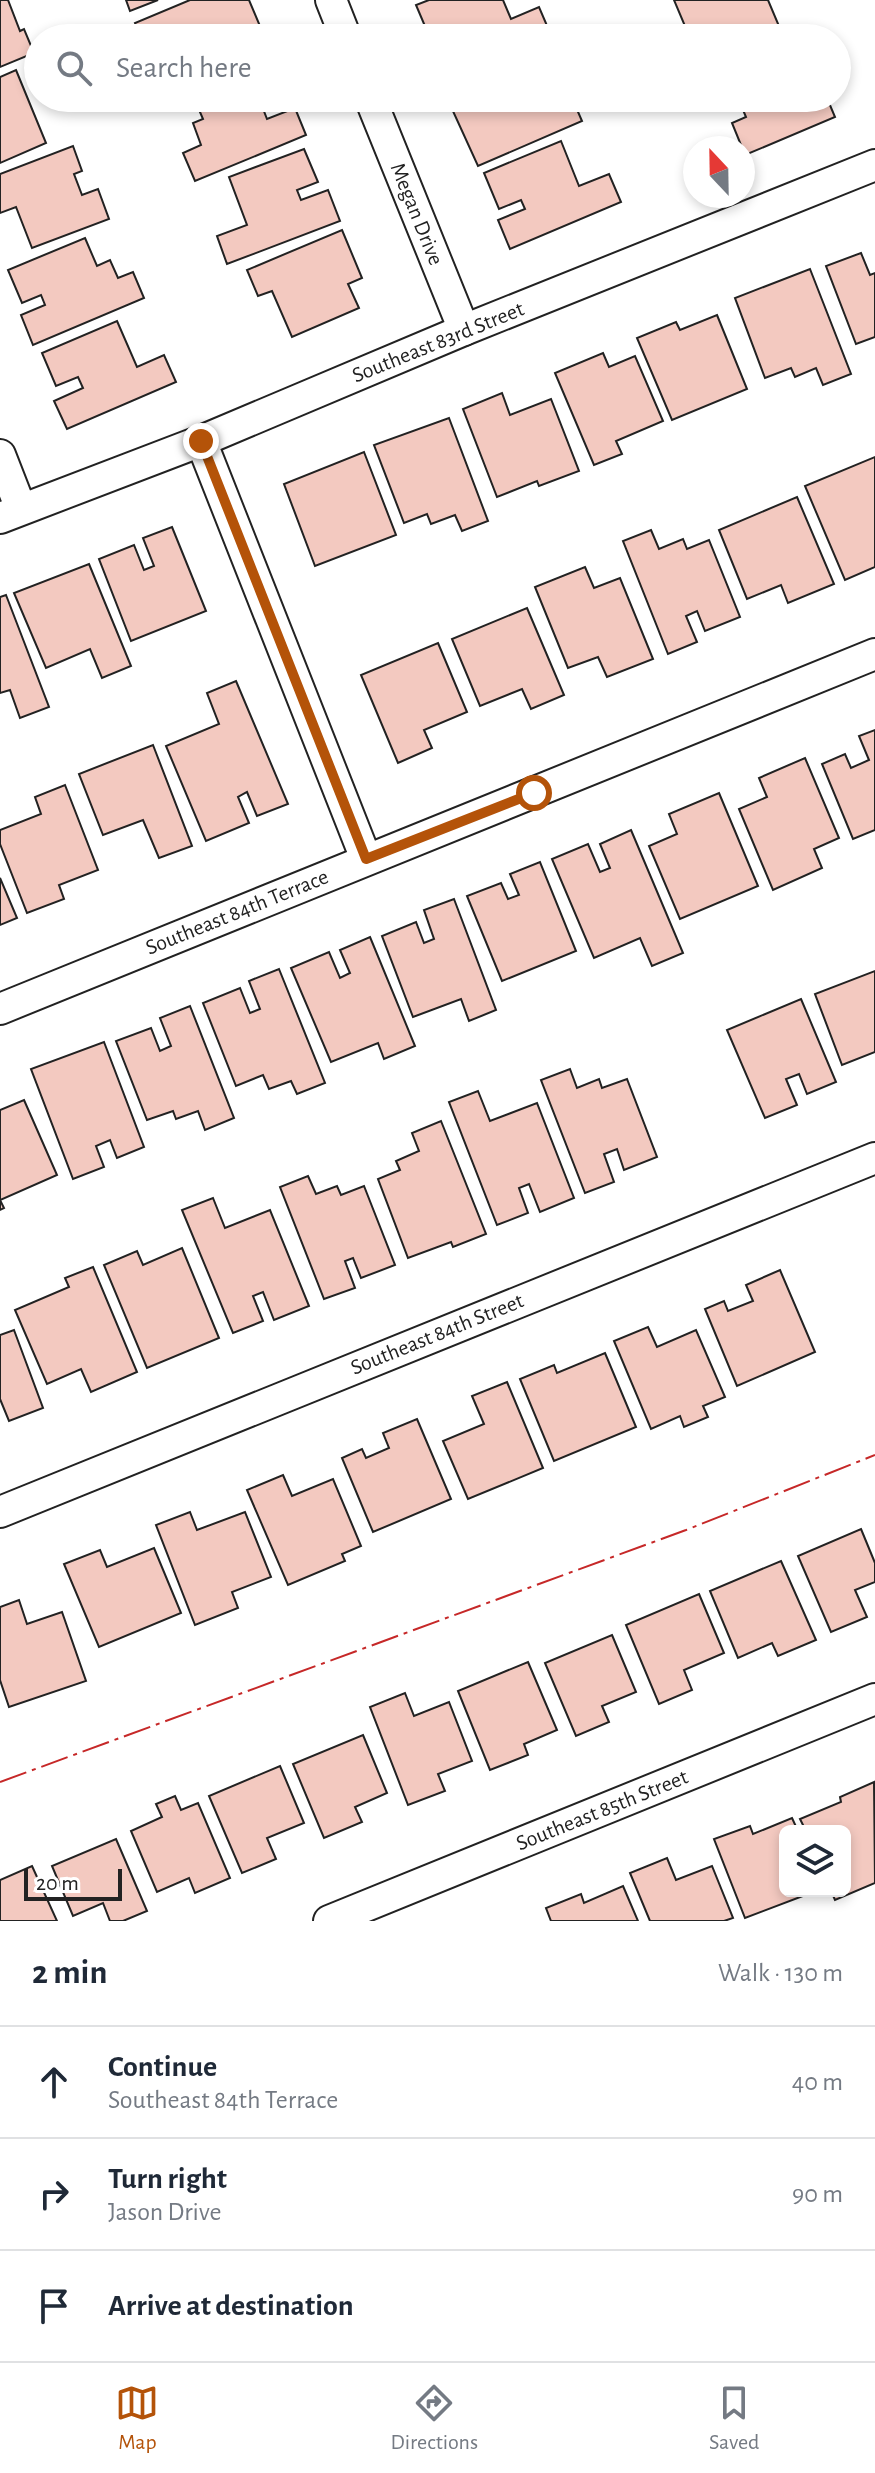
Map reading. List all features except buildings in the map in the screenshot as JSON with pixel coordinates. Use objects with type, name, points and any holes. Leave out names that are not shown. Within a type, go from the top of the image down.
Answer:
[{"type":"street","points":[[331,0],[340,24]]},
{"type":"street","name":"Megan Drive","points":[[376,112],[464,330]]},
{"type":"street","name":"Southeast 83rd Street","points":[[10,514],[201,441],[464,330],[875,165]]},
{"type":"street","points":[[201,441],[366,859]]},
{"type":"street","points":[[0,455],[10,514]]},
{"type":"street","name":"Southeast 84th Terrace","points":[[0,1009],[875,654]]},
{"type":"street","name":"Southeast 84th Street","points":[[0,1512],[875,1158]]},
{"type":"street","name":"Southeast 85th Street","points":[[329,1921],[875,1699]]},
{"type":"power","points":[[0,1782],[686,1530],[875,1455]]},
{"type":"route","points":[[201,441],[366,859],[534,793]]}]
